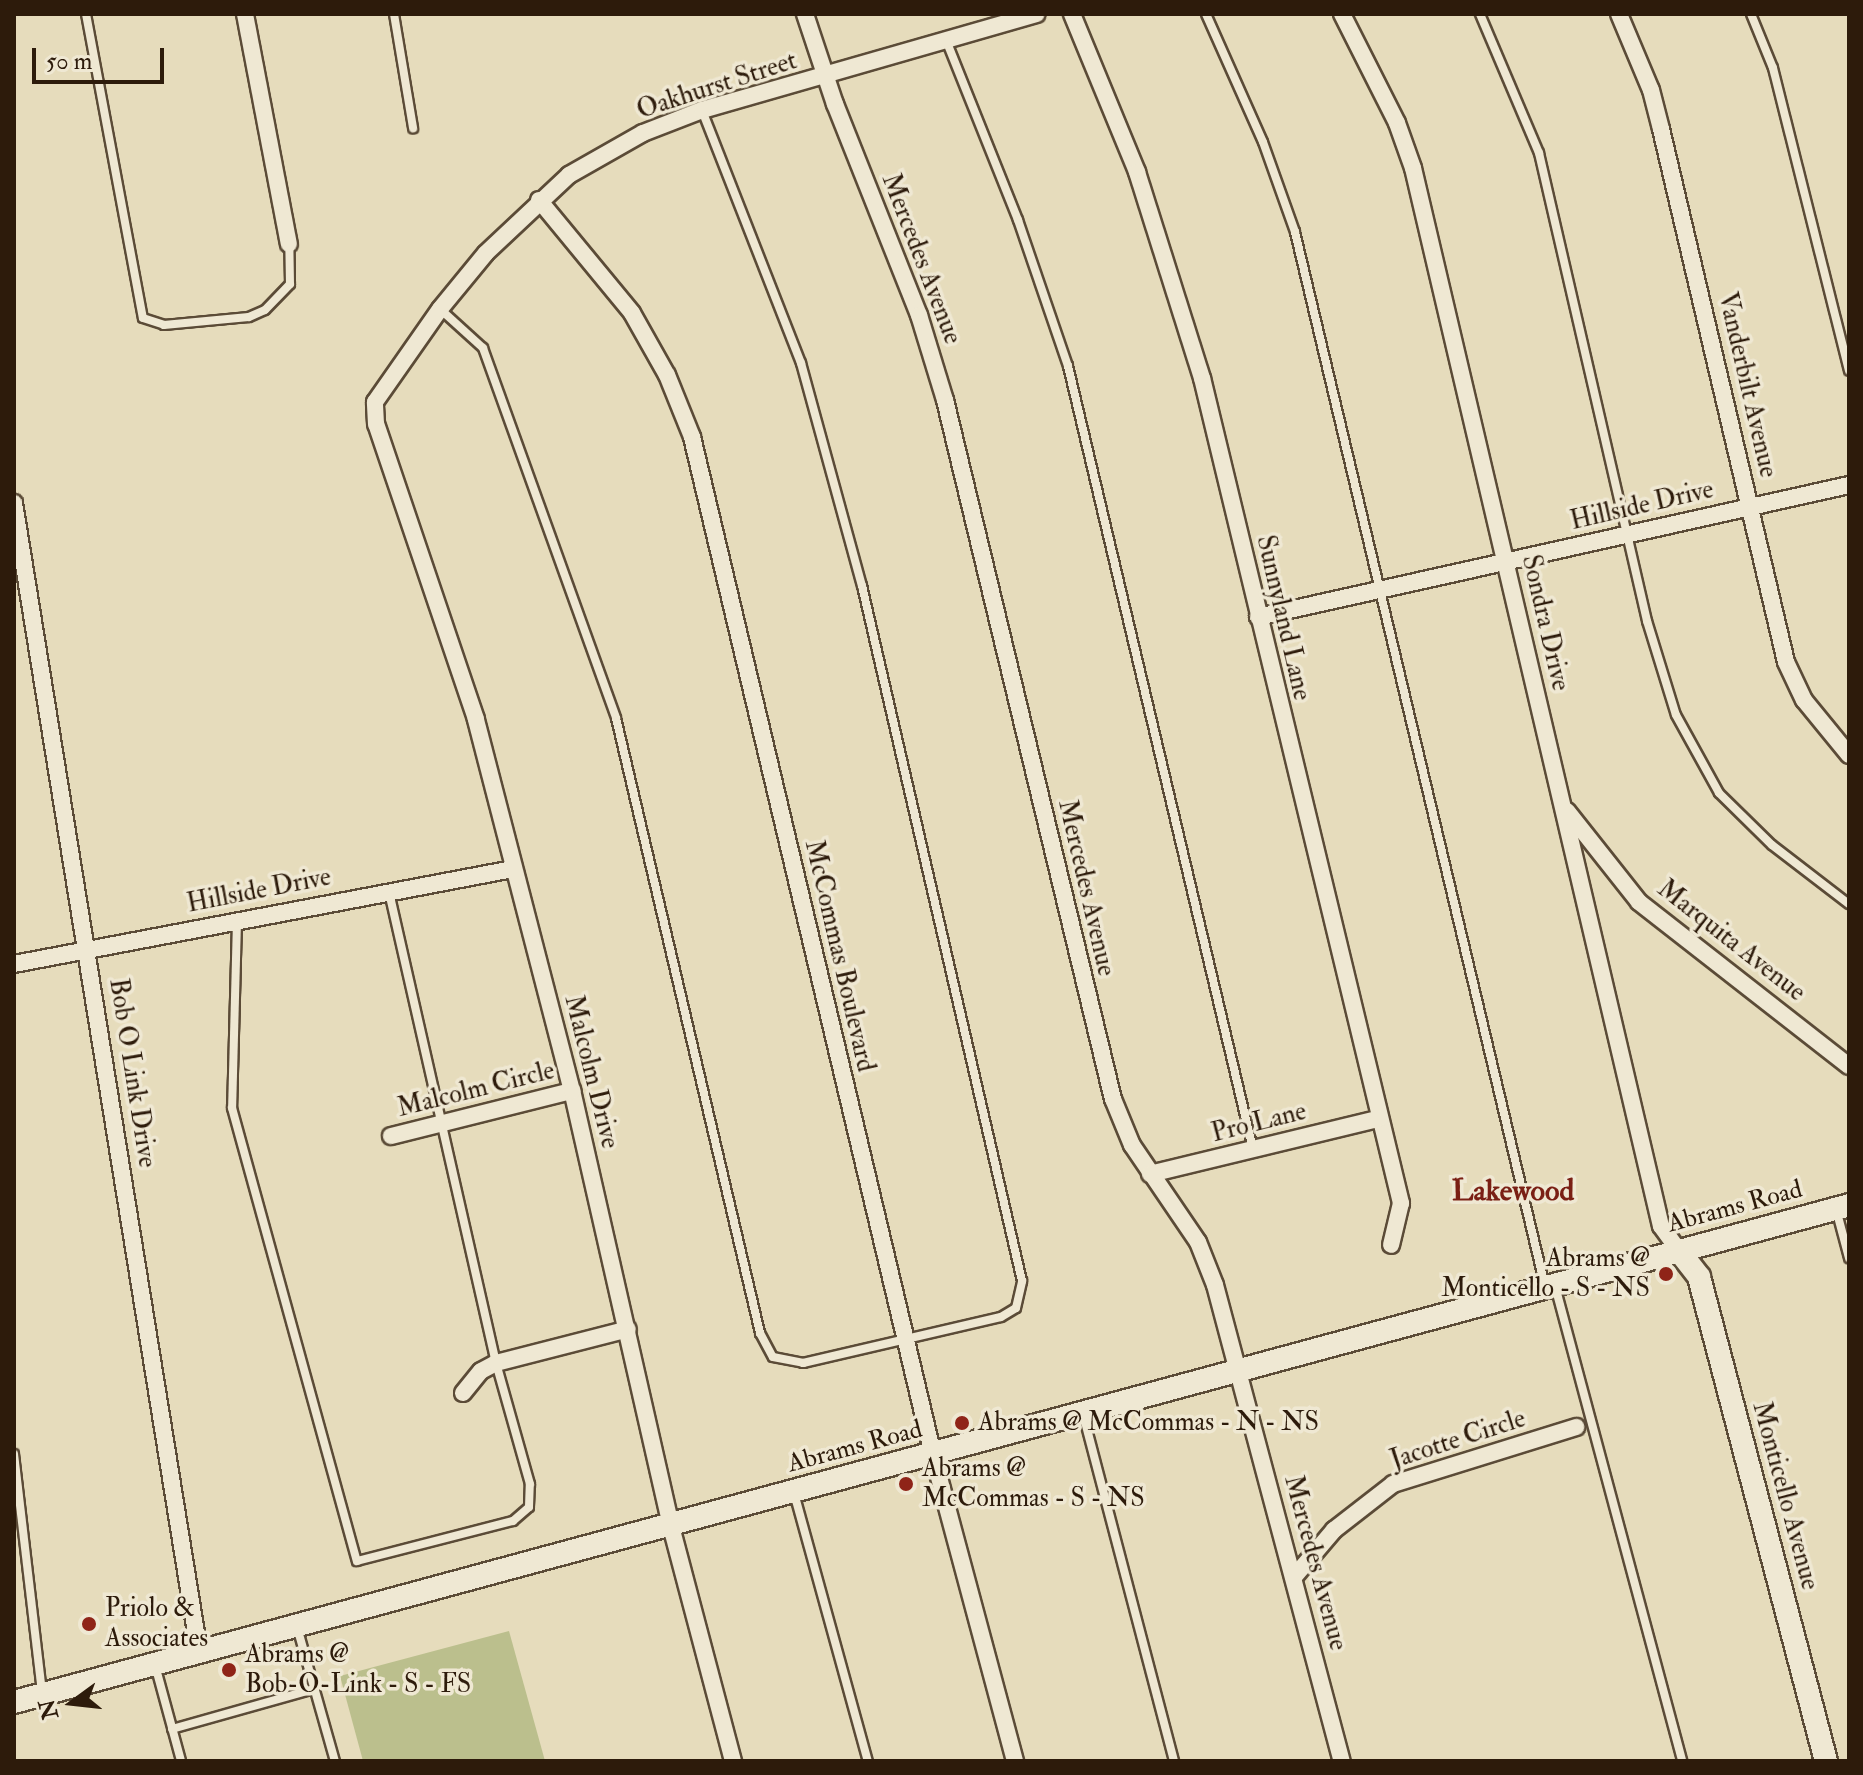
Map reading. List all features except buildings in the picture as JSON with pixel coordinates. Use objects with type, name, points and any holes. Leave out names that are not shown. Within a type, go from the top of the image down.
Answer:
[{"type":"main road","name":"Abrams Road","points":[[14,1702],[1842,1207]]},
{"type":"main road","name":"Monticello Avenue","points":[[1679,1251],[1699,1277],[1826,1761]]},
{"type":"street","points":[[245,14],[289,244]]},
{"type":"street","name":"Mercedes Avenue","points":[[805,14],[825,76],[933,356],[1106,1074],[1132,1145],[1198,1242],[1238,1371],[1342,1761]]},
{"type":"street","name":"Oakhurst Street","points":[[375,402],[440,309],[539,200],[569,175],[643,133],[702,110],[1037,14]]},
{"type":"street","name":"Sunnyland Lane","points":[[1072,14],[1167,260],[1202,378],[1378,1119],[1401,1203],[1391,1245]]},
{"type":"street","name":"Sondra Drive","points":[[1342,14],[1397,123],[1413,168],[1661,1226],[1679,1251]]},
{"type":"street","name":"Vanderbilt Avenue","points":[[1619,14],[1651,90],[1786,662],[1804,700],[1849,755]]},
{"type":"street","name":"McCommas Boulevard","points":[[539,200],[632,313],[667,375],[692,437],[933,1455],[1015,1761]]},
{"type":"street","name":"Malcolm Drive","points":[[375,402],[376,424],[476,719],[572,1091],[671,1526],[733,1761]]},
{"type":"street","name":"Hillside Drive","points":[[1258,617],[1849,485]]},
{"type":"street","name":"Bob O Link Drive","points":[[14,503],[88,947],[199,1651]]},
{"type":"street","name":"Marquita Avenue","points":[[1564,807],[1639,902],[1849,1066]]},
{"type":"street","name":"Hillside Drive","points":[[14,964],[88,947],[513,869]]},
{"type":"street","name":"Malcolm Circle","points":[[391,1136],[572,1091]]},
{"type":"street","name":"Pro Lane","points":[[1150,1174],[1378,1119]]},
{"type":"street","points":[[463,1393],[481,1371],[496,1363],[628,1329]]},
{"type":"street","name":"Jacotte Circle","points":[[1294,1577],[1344,1521],[1393,1484],[1576,1427]]},
{"type":"lane","points":[[86,14],[143,318],[164,325],[249,317],[265,310],[290,284],[289,244]]},
{"type":"lane","points":[[394,14],[413,128]]},
{"type":"lane","points":[[1206,14],[1263,142],[1295,232],[1550,1286],[1682,1761]]},
{"type":"lane","points":[[1480,14],[1539,153],[1627,533],[1676,715],[1719,793],[1772,845],[1849,904]]},
{"type":"lane","points":[[1751,14],[1773,68],[1849,371]]},
{"type":"lane","points":[[946,40],[1018,220],[1068,366],[1253,1150]]},
{"type":"lane","points":[[440,309],[483,348],[616,718],[760,1333],[773,1357],[803,1363],[1001,1317],[1016,1308],[1022,1281],[825,439],[801,363],[702,110]]},
{"type":"lane","points":[[237,920],[232,1108],[357,1561],[513,1521],[529,1507],[530,1484],[496,1363],[388,890]]},
{"type":"lane","points":[[1842,1207],[1849,1258]]},
{"type":"lane","points":[[1083,1414],[1174,1761]]},
{"type":"lane","points":[[14,1454],[43,1694]]},
{"type":"lane","points":[[794,1492],[868,1761]]},
{"type":"lane","points":[[296,1625],[335,1761]]},
{"type":"lane","points":[[155,1664],[181,1761]]},
{"type":"lane","points":[[172,1729],[314,1689]]},
{"type":"green space","points":[[509,1631],[545,1761],[363,1761],[340,1676]]},
{"type":"place","name":"Abrams @ Monticello - S - NS","points":[[1666,1274]]},
{"type":"place","name":"Abrams @ McCommas - N - NS","points":[[962,1423]]},
{"type":"place","name":"Abrams @ McCommas - S - NS","points":[[906,1484]]},
{"type":"place","name":"Priolo & Associates","points":[[89,1624]]},
{"type":"place","name":"Abrams @ Bob-O-Link - S - FS","points":[[229,1670]]},
{"type":"district","name":"Lakewood","points":[[1513,1191]]}]
